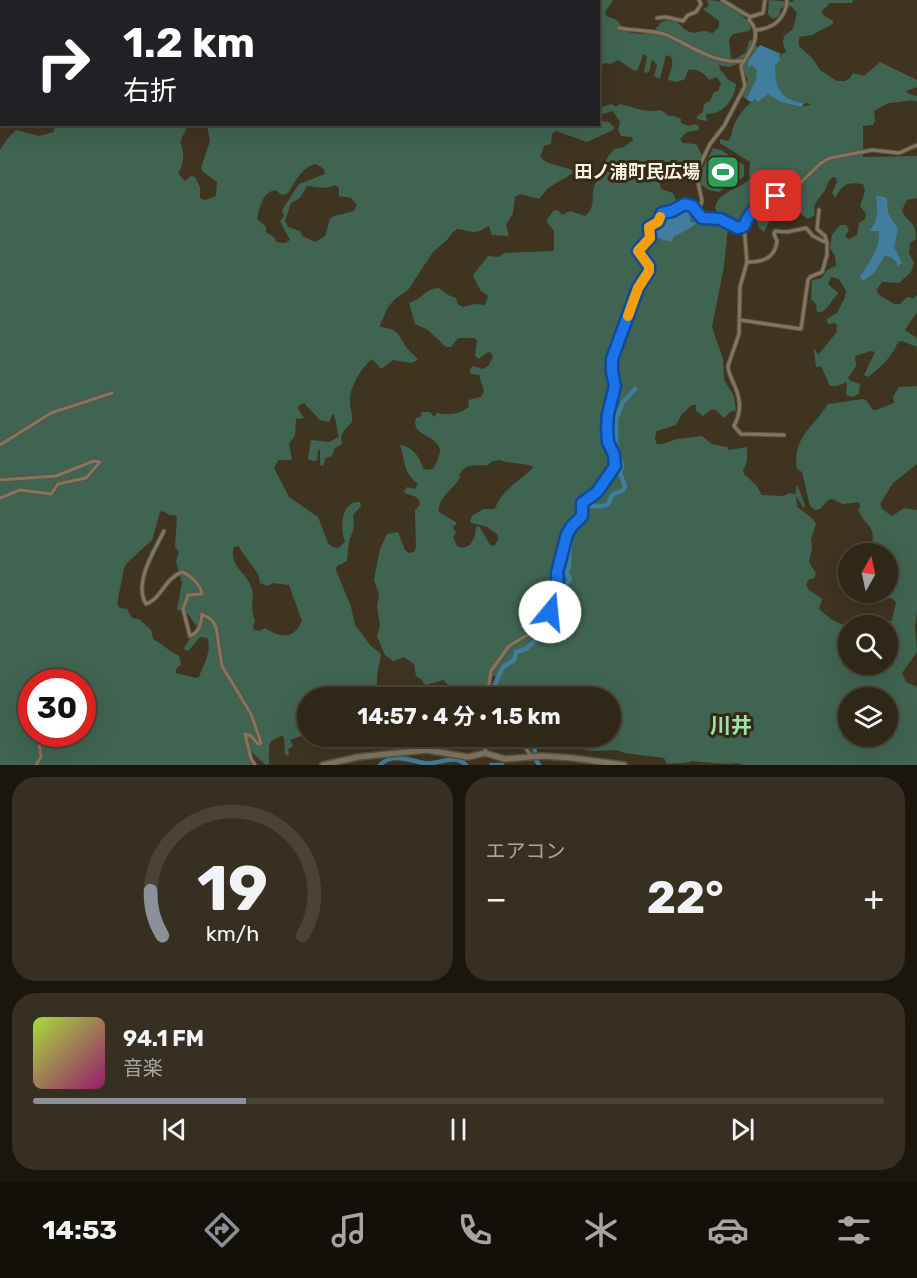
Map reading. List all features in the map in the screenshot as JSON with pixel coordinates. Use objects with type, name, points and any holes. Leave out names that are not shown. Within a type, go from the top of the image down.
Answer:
[{"type":"main road","points":[[323,765],[358,757],[417,750],[468,757],[485,753],[505,759],[531,756],[573,758],[624,765]]},
{"type":"street","points":[[657,18],[666,16],[682,21],[688,15],[696,12],[701,4],[699,0]]},
{"type":"street","points":[[722,0],[750,16],[763,13],[765,0]]},
{"type":"street","points":[[757,30],[776,25],[786,11],[787,0]]},
{"type":"street","points":[[698,212],[702,201],[696,173],[710,144],[724,126],[745,86],[740,69],[757,39],[757,30],[749,20],[750,16]]},
{"type":"street","points":[[619,28],[665,35],[693,50],[719,59],[744,61]]},
{"type":"street","points":[[784,435],[741,435],[734,426],[741,410],[728,366],[738,338],[740,287],[747,262],[744,226],[749,214],[776,196],[794,189],[825,160],[872,150],[899,153],[917,145]]},
{"type":"street","points":[[488,687],[492,671],[509,646],[532,632],[548,616],[558,588],[557,573],[568,531],[582,516],[582,503],[597,492],[615,466],[607,431],[608,414],[615,386],[612,359],[638,288],[649,271],[649,266],[640,255],[639,249],[650,238],[649,227],[658,222],[662,213],[685,204],[692,206],[702,218],[720,219],[738,228],[744,226]]},
{"type":"street","points":[[740,320],[801,329],[808,280],[819,274],[825,266],[827,243],[826,237],[818,231],[819,210]]},
{"type":"street","points":[[747,262],[765,260],[773,254],[777,241],[775,231],[787,232],[806,228],[813,236],[827,243]]},
{"type":"street","points":[[0,445],[45,416],[112,393]]},
{"type":"street","points":[[0,480],[56,476],[94,461],[100,462],[86,478],[58,484],[51,494],[20,490],[0,498]]},
{"type":"street","points":[[164,531],[153,551],[143,580],[144,601],[146,604],[151,602],[168,580],[180,572],[189,576],[201,589],[202,594],[188,596],[183,609],[188,632],[190,636],[194,634],[201,625],[202,614],[214,623],[220,642],[222,666],[251,714],[261,743],[258,744],[251,736],[245,734],[251,759],[255,765]]},
{"type":"street","points":[[36,765],[40,760],[39,747]]},
{"type":"street","points":[[485,747],[485,753]]},
{"type":"street","points":[[525,747],[531,756]]},
{"type":"green space","points":[[600,0],[613,0],[605,12],[606,16],[617,20],[625,31],[642,34],[655,30],[661,22],[667,20],[675,21],[690,32],[713,33],[719,27],[719,21],[703,9],[709,6],[707,0],[720,2],[743,16],[752,26],[749,31],[733,34],[729,39],[731,59],[734,60],[746,52],[749,41],[752,40],[758,48],[753,54],[752,65],[758,69],[756,79],[746,99],[741,95],[748,79],[743,73],[741,63],[729,67],[719,65],[727,79],[736,84],[735,90],[731,100],[723,109],[706,114],[707,121],[697,119],[697,116],[703,112],[704,104],[710,101],[714,92],[718,91],[721,84],[717,77],[709,80],[700,72],[688,70],[685,79],[677,82],[668,80],[672,63],[671,57],[666,55],[660,79],[654,76],[657,65],[652,59],[649,72],[644,71],[647,57],[645,54],[635,71],[618,60],[610,64],[605,63],[600,66]]},
{"type":"green space","points":[[769,0],[791,2],[795,0],[853,0],[852,3],[830,3],[822,14],[833,21],[833,24],[812,35],[799,37],[799,46],[813,59],[820,70],[837,81],[845,81],[853,73],[864,76],[880,62],[917,80],[917,87],[906,91],[917,96],[917,102],[888,103],[874,111],[873,125],[863,126],[863,157],[917,156],[917,198],[907,200],[902,210],[915,228],[916,239],[910,243],[909,253],[914,263],[911,272],[899,283],[882,282],[877,289],[878,294],[894,304],[900,304],[907,297],[914,298],[917,295],[917,312],[905,330],[917,338],[917,347],[902,341],[898,342],[885,362],[868,377],[864,375],[875,352],[855,356],[856,366],[848,378],[860,384],[859,394],[852,397],[846,395],[847,382],[830,386],[821,366],[816,367],[814,350],[818,355],[836,333],[837,326],[835,323],[828,324],[827,319],[837,313],[846,291],[839,279],[831,277],[828,284],[838,293],[826,309],[817,312],[816,304],[811,299],[812,280],[822,278],[827,270],[836,266],[835,256],[830,248],[832,235],[840,225],[846,225],[849,230],[845,236],[849,239],[857,235],[859,223],[865,219],[866,214],[860,206],[865,191],[863,184],[845,185],[835,198],[832,193],[837,182],[833,177],[816,203],[815,215],[808,219],[793,211],[790,220],[774,216],[764,232],[759,228],[756,219],[747,213],[739,228],[728,228],[724,266],[712,327],[723,359],[724,380],[734,396],[736,410],[724,418],[712,409],[703,416],[696,411],[696,405],[692,405],[682,414],[676,425],[657,431],[655,441],[657,444],[663,444],[676,439],[702,436],[712,444],[727,447],[729,450],[747,447],[747,461],[743,471],[762,495],[796,494],[796,485],[805,506],[804,508],[796,496],[797,507],[812,518],[816,524],[811,539],[812,549],[809,562],[816,574],[814,578],[808,580],[806,585],[822,599],[819,609],[838,623],[838,675],[898,675],[898,615],[893,615],[896,603],[898,603],[898,543],[872,543],[872,531],[858,510],[859,502],[843,504],[832,499],[820,509],[815,510],[810,506],[802,472],[797,469],[796,458],[805,433],[828,404],[863,399],[873,410],[876,410],[894,403],[893,397],[899,387],[917,386],[917,464],[893,483],[880,504],[882,509],[892,516],[904,508],[917,510],[915,626],[917,652],[902,673],[906,682],[917,687],[917,765],[745,765],[691,761],[667,764],[664,758],[616,750],[594,751],[568,747],[621,747],[621,687],[490,687],[496,677],[492,675],[489,676],[486,687],[472,687],[471,685],[470,687],[450,687],[443,680],[426,685],[416,676],[414,664],[404,657],[393,661],[385,655],[377,636],[380,626],[377,607],[379,594],[374,580],[380,549],[387,534],[398,532],[405,550],[409,553],[414,552],[416,547],[415,510],[420,502],[404,491],[407,487],[415,489],[418,484],[409,475],[400,445],[415,453],[423,469],[434,468],[440,450],[435,441],[417,428],[416,418],[420,417],[422,412],[430,412],[434,417],[437,413],[454,414],[469,407],[468,400],[481,397],[484,391],[479,375],[471,374],[470,369],[473,366],[483,369],[488,366],[493,357],[488,352],[479,359],[475,356],[477,340],[474,338],[458,338],[451,347],[446,347],[428,330],[415,324],[409,303],[439,288],[456,298],[458,304],[463,307],[474,304],[485,305],[488,296],[480,290],[473,275],[488,256],[554,251],[554,231],[546,221],[554,210],[559,211],[562,215],[570,211],[585,216],[591,209],[595,184],[608,157],[614,149],[624,147],[633,140],[632,137],[621,136],[618,130],[620,122],[613,111],[600,115],[600,104],[602,107],[611,104],[616,107],[620,104],[645,110],[661,110],[669,116],[681,119],[681,123],[699,126],[699,130],[687,132],[680,139],[683,143],[696,144],[703,157],[692,173],[659,180],[661,189],[673,193],[679,208],[689,208],[701,218],[717,218],[715,208],[720,198],[749,180],[750,162],[720,143],[720,139],[728,141],[734,124],[742,112],[755,99],[760,100],[768,93],[795,106],[811,104],[788,99],[776,82],[777,61],[780,55],[786,52],[783,43],[784,36],[793,29],[797,13],[791,6],[781,8],[779,16],[773,19],[768,14]],"holes":[[[499,460],[533,468],[506,491],[495,509],[483,509],[472,516],[470,522],[487,527],[498,535],[494,546],[490,545],[479,526],[476,527],[475,536],[470,545],[463,548],[457,546],[453,537],[456,533],[453,527],[457,523],[439,512],[439,507],[446,494],[460,478],[462,471],[471,466],[488,465]]]},
{"type":"green space","points":[[602,121],[609,122],[614,127],[613,130],[587,142],[556,131],[552,134],[551,144],[544,146],[540,157],[546,162],[572,170],[573,173],[548,188],[539,199],[520,194],[515,197],[513,213],[506,225],[509,236],[492,235],[489,226],[476,232],[457,229],[433,252],[408,290],[388,307],[380,325],[396,332],[418,360],[411,363],[393,360],[381,369],[372,359],[368,363],[356,379],[351,391],[352,422],[343,432],[342,444],[335,448],[332,456],[326,458],[323,466],[320,465],[320,450],[318,450],[317,460],[308,459],[311,440],[329,442],[339,437],[334,414],[329,422],[320,420],[304,403],[298,406],[304,418],[296,419],[295,435],[289,444],[292,460],[278,460],[274,468],[289,497],[318,517],[328,543],[333,547],[338,548],[345,542],[342,523],[345,511],[353,503],[360,502],[361,506],[353,515],[354,528],[349,541],[347,561],[337,566],[336,570],[351,607],[355,625],[371,646],[381,654],[377,687],[297,687],[297,738],[290,740],[293,746],[288,749],[289,756],[285,754],[284,737],[281,736],[271,741],[269,764],[266,765],[246,747],[252,765],[0,765],[0,150],[16,130],[39,136],[53,132],[54,126],[188,126],[180,142],[183,158],[178,173],[185,181],[191,176],[195,177],[200,187],[200,198],[205,200],[216,196],[217,182],[201,168],[210,141],[207,126],[600,126]],"holes":[[[316,164],[324,169],[325,174],[299,184],[284,207],[282,211],[284,216],[280,221],[290,240],[285,243],[276,242],[274,237],[266,232],[266,227],[257,219],[262,201],[267,194],[275,190],[282,195],[287,194],[306,168]],[[335,185],[339,188],[339,196],[351,198],[357,205],[354,211],[330,219],[325,236],[315,242],[302,236],[300,231],[288,227],[285,221],[291,203],[300,198],[307,186],[326,188]],[[163,511],[177,518],[175,547],[179,552],[176,561],[182,583],[177,609],[188,614],[197,627],[184,648],[188,651],[200,637],[207,638],[209,642],[207,657],[199,677],[196,678],[176,673],[176,669],[181,664],[179,656],[153,639],[151,630],[139,619],[132,618],[127,609],[120,608],[117,604],[124,568],[152,540],[160,512]],[[238,546],[258,574],[260,583],[268,586],[273,583],[289,585],[302,621],[295,632],[281,635],[265,628],[260,631],[254,630],[253,591],[236,564],[233,554],[234,547]]]},
{"type":"green space","name":"田ノ浦町民広場","points":[[713,148],[721,150],[744,165],[744,176],[719,192],[709,190],[700,184],[699,175]]},
{"type":"water","points":[[760,45],[781,54],[775,66],[778,87],[790,99],[805,103],[801,107],[781,102],[768,94],[758,102],[755,99],[751,102],[746,99],[756,79],[757,70],[752,65],[748,67],[748,61]]},
{"type":"water","points":[[876,195],[887,198],[888,213],[898,229],[894,247],[902,263],[898,266],[893,259],[885,256],[874,273],[863,281],[860,277],[873,255],[879,238],[879,231],[869,231],[875,223],[877,214]]},
{"type":"water","points":[[683,212],[690,212],[690,222],[697,223],[674,236],[671,242],[656,237],[653,232],[655,228],[664,224],[666,218],[676,218]]},
{"type":"waterway","points":[[495,687],[503,667],[514,660],[516,652],[526,649],[541,635],[559,632],[559,625],[554,615],[559,608],[560,591],[570,579],[567,573],[571,538],[574,531],[584,518],[587,506],[608,504],[612,495],[623,490],[625,486],[620,473],[622,465],[616,446],[616,419],[623,402],[635,389]]},
{"type":"waterway","points":[[534,747],[539,765]]},
{"type":"waterway","points":[[380,765],[392,758],[425,763],[457,760],[466,765]]},
{"type":"waterway","points":[[491,765],[502,765]]},
{"type":"slow traffic","points":[[628,316],[638,288],[649,271],[649,266],[638,251],[649,241],[649,227],[658,222],[660,217]]},
{"type":"place","name":"田ノ浦町民広場","points":[[723,172]]},
{"type":"district","name":"川井","points":[[731,725]]},
{"type":"route","points":[[550,612],[558,588],[557,573],[568,531],[582,516],[582,503],[597,492],[615,466],[607,431],[608,414],[615,386],[611,366],[614,350],[638,288],[649,271],[649,266],[638,251],[649,241],[649,227],[658,222],[662,213],[687,204],[692,206],[702,218],[720,219],[738,228],[744,226],[754,209],[776,196]]}]
